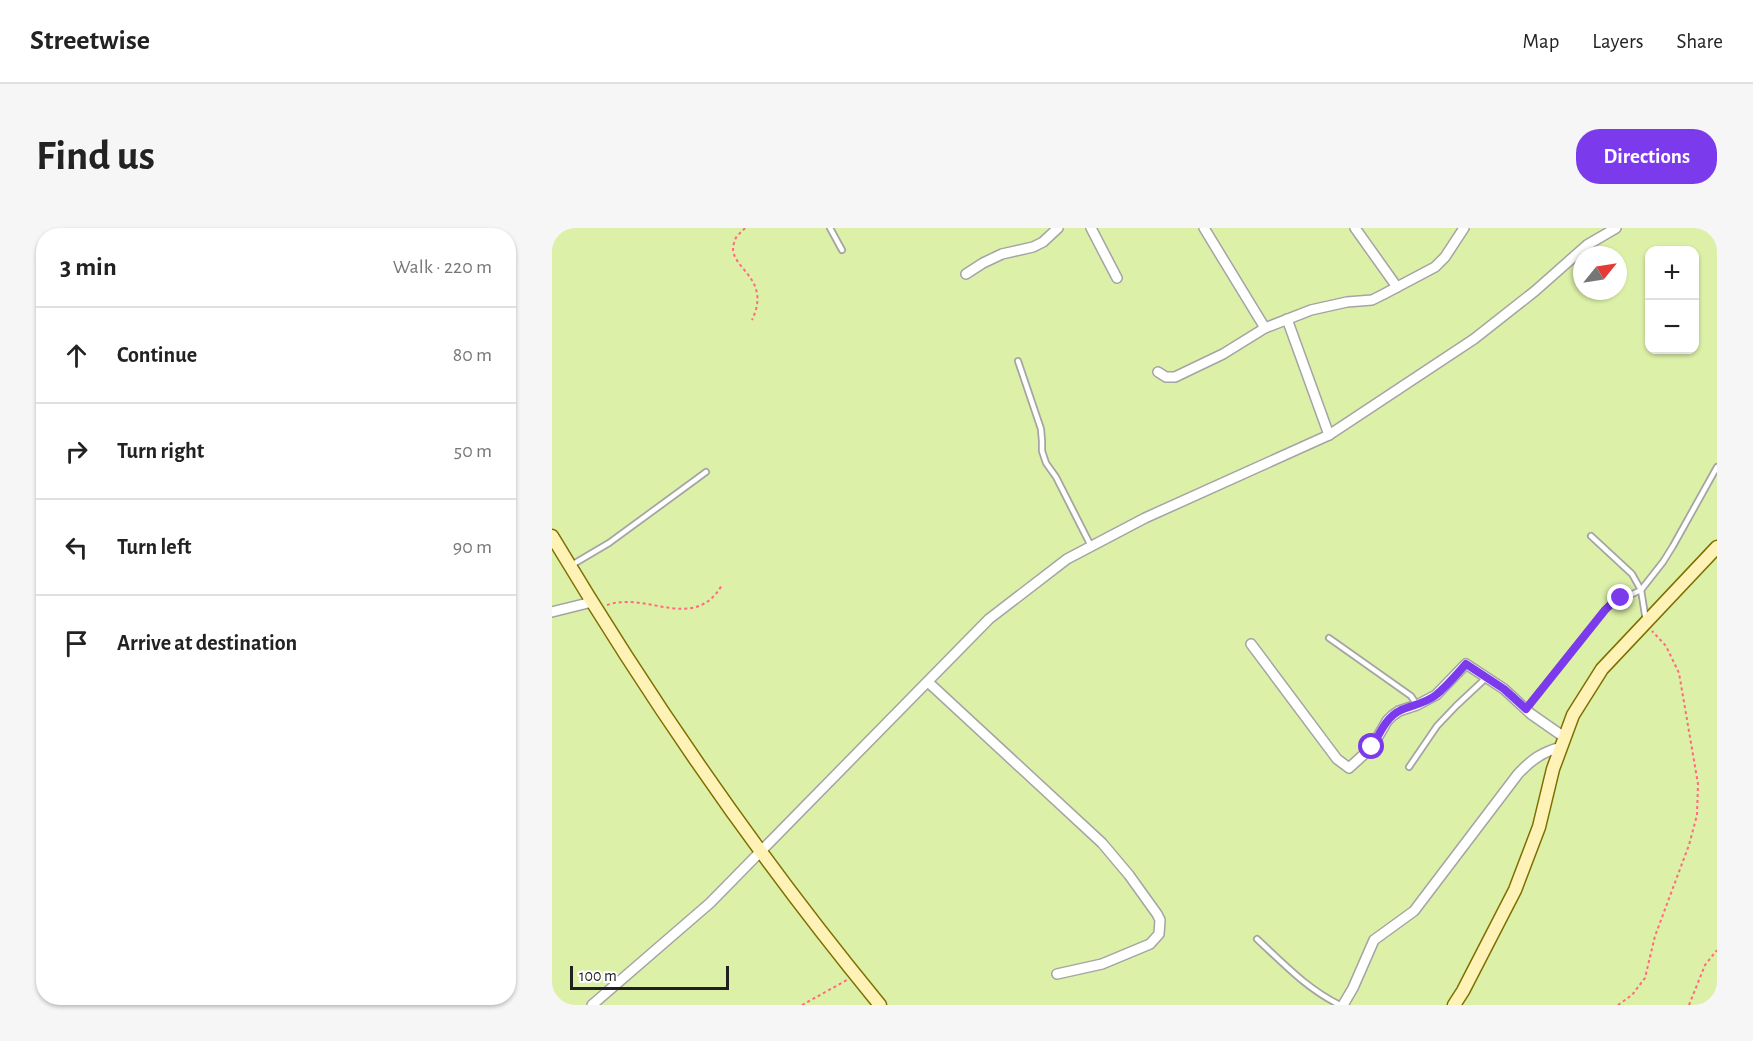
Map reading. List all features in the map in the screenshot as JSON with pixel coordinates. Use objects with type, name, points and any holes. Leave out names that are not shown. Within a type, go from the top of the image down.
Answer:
[{"type":"street","points":[[966,274],[1002,254],[1033,247],[1043,242],[1058,228]]},
{"type":"street","points":[[1091,228],[1117,278]]},
{"type":"street","points":[[1204,228],[1265,328]]},
{"type":"street","points":[[1355,228],[1397,287]]},
{"type":"street","points":[[1158,372],[1166,377],[1175,377],[1223,354],[1265,328],[1287,319],[1320,308],[1347,302],[1372,300],[1436,267],[1464,228]]},
{"type":"street","points":[[592,1005],[710,903],[989,619],[1067,559],[1146,518],[1329,435],[1474,339],[1535,291],[1587,244],[1616,228]]},
{"type":"street","points":[[1287,319],[1329,435]]},
{"type":"street","points":[[552,536],[594,606],[717,791],[830,944],[880,1005]]},
{"type":"street","points":[[1454,1005],[1515,890],[1539,827],[1553,769],[1573,715],[1602,669],[1717,547]]},
{"type":"street","points":[[552,612],[594,606]]},
{"type":"street","points":[[1251,644],[1337,759],[1349,768],[1372,747],[1392,716],[1436,695],[1466,664],[1504,689],[1562,742]]},
{"type":"street","points":[[928,682],[1102,843],[1129,875],[1160,920],[1159,934],[1150,944],[1102,964],[1058,974]]},
{"type":"street","points":[[1341,1005],[1353,988],[1374,940],[1414,911],[1529,761],[1562,742]]},
{"type":"lane","points":[[830,228],[842,250]]},
{"type":"lane","points":[[1018,361],[1041,429],[1044,457],[1091,546]]},
{"type":"lane","points":[[1532,714],[1605,610],[1617,599],[1641,591],[1669,555],[1717,466]]},
{"type":"lane","points":[[570,566],[609,543],[706,472]]},
{"type":"lane","points":[[1591,536],[1632,574],[1641,591],[1646,624]]},
{"type":"lane","points":[[1329,638],[1411,696],[1417,705]]},
{"type":"lane","points":[[1409,767],[1437,726],[1487,677]]},
{"type":"lane","points":[[1257,939],[1322,997],[1341,1005]]},
{"type":"path","points":[[745,228],[734,241],[733,251],[757,288],[757,310],[752,320]]},
{"type":"path","points":[[594,606],[616,602],[637,602],[682,610],[700,607],[709,602],[722,585]]},
{"type":"path","points":[[1618,1005],[1632,995],[1645,978],[1655,936],[1689,845],[1697,815],[1698,784],[1679,673],[1666,646],[1646,624]]},
{"type":"path","points":[[1689,1005],[1705,965],[1717,950]]},
{"type":"path","points":[[802,1005],[855,975]]},
{"type":"green space","points":[[552,228],[1717,228],[1717,1005],[552,1005]]},
{"type":"route","points":[[1372,747],[1392,716],[1436,695],[1466,664],[1504,689],[1526,709],[1605,610],[1621,598]]}]
